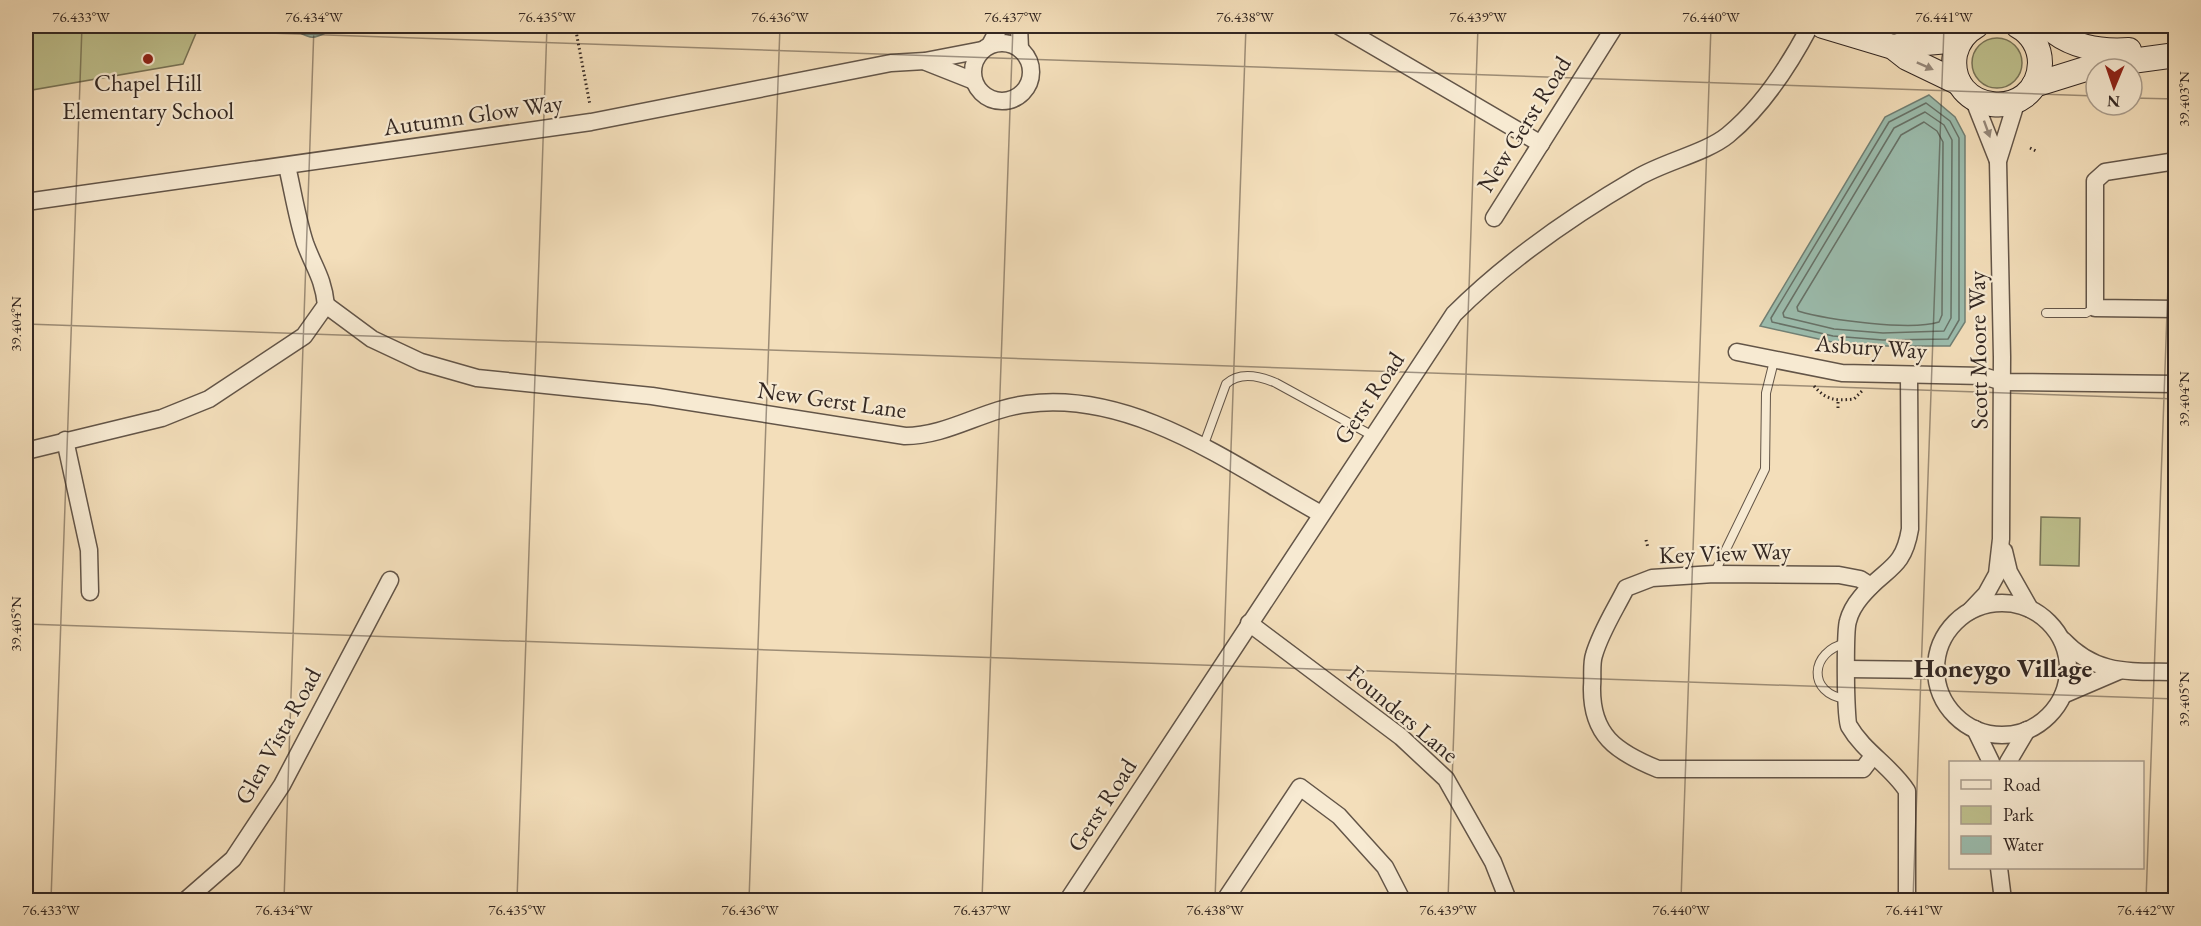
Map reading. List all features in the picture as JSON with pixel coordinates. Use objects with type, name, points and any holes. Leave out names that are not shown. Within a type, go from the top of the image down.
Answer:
[{"type":"street","points":[[986,48],[1006,43],[1020,49],[1026,56],[1031,73],[1025,89],[1019,95],[1011,99],[993,99],[978,89],[974,81],[974,65],[1000,26]]},
{"type":"street","points":[[1019,26],[1020,49]]},
{"type":"street","points":[[1339,26],[1540,144]]},
{"type":"street","name":"New Gerst Road","points":[[1494,218],[1615,26]]},
{"type":"street","name":"Gerst Road","points":[[1068,900],[1454,314],[1482,286],[1544,239],[1638,177],[1725,137],[1740,124],[1780,75],[1810,26]]},
{"type":"street","points":[[1823,26],[1893,47],[1907,58],[1995,105],[2084,71]]},
{"type":"street","points":[[2019,26],[2031,36],[2038,48],[2039,73],[2026,93]]},
{"type":"street","points":[[2047,26],[2075,44],[2091,48],[2115,51],[2175,46]]},
{"type":"street","points":[[1893,47],[1910,43],[1936,45],[1969,32]]},
{"type":"street","points":[[1966,91],[1954,60],[1969,32]]},
{"type":"street","name":"Autumn Glow Way","points":[[26,202],[599,121],[891,63],[925,61],[986,48]]},
{"type":"street","points":[[2038,48],[2084,64]]},
{"type":"street","points":[[2144,59],[2175,55]]},
{"type":"street","name":"Autumn Glow Way","points":[[925,61],[974,81]]},
{"type":"street","name":"Scott Moore Way","points":[[1966,91],[1998,161]]},
{"type":"street","name":"Scott Moore Way","points":[[1970,611],[1986,594],[1997,574],[2001,539],[2002,382],[1998,161],[2026,93]]},
{"type":"street","points":[[2175,160],[2105,172],[2096,181],[2095,308],[2175,309]]},
{"type":"street","points":[[26,451],[162,418],[209,399],[304,336],[318,320],[326,304],[324,282],[310,258],[299,223],[287,166]]},
{"type":"street","name":"New Gerst Lane","points":[[326,304],[372,339],[421,363],[477,378],[652,396],[905,436],[941,433],[1008,407],[1030,403],[1078,405],[1118,412],[1150,421],[1203,447],[1321,514]]},
{"type":"street","name":"Asbury Way","points":[[1737,352],[1842,373],[1983,376],[2002,382],[2175,384]]},
{"type":"street","points":[[1907,900],[1906,791],[1898,777],[1873,756],[1848,724],[1846,699],[1847,621],[1860,598],[1898,564],[1907,548],[1910,528],[1909,376]]},
{"type":"street","points":[[64,440],[89,550],[90,592]]},
{"type":"street","name":"Scott Moore Way","points":[[2001,539],[2009,572],[2030,609]]},
{"type":"street","name":"Key View Way","points":[[1871,586],[1860,579],[1839,575],[1714,574],[1652,578],[1626,588],[1593,658],[1593,712],[1595,720],[1606,737],[1628,756],[1658,769],[1863,769],[1873,756]]},
{"type":"street","name":"Glen Vista Road","points":[[186,900],[233,859],[282,785],[390,580]]},
{"type":"street","points":[[2000,603],[2030,609],[2051,624],[2067,656],[2068,676],[2063,695],[2047,718],[2027,730],[2010,734],[1992,734],[1975,729],[1954,715],[1937,682],[1937,656],[1948,631],[1970,611],[2000,603]]},
{"type":"street","name":"Founders Lane","points":[[1249,623],[1401,737],[1446,779],[1488,852],[1508,900]]},
{"type":"street","points":[[2060,638],[2078,656],[2094,664],[2119,671],[2175,672]]},
{"type":"street","points":[[1847,669],[1936,670]]},
{"type":"street","points":[[2063,695],[2119,671]]},
{"type":"street","points":[[1975,729],[1991,761]]},
{"type":"street","points":[[2009,761],[2027,730]]},
{"type":"street","points":[[1225,900],[1300,787],[1339,816],[1385,867],[1402,900]]},
{"type":"street","points":[[1999,869],[2003,900]]},
{"type":"lane","points":[[2046,313],[2086,313],[2095,308]]},
{"type":"lane","points":[[1714,574],[1765,469],[1766,393],[1774,361]]},
{"type":"lane","points":[[1203,447],[1226,384],[1241,376],[1263,378],[1276,383],[1373,436]]},
{"type":"lane","points":[[1846,699],[1834,697],[1826,692],[1817,674],[1818,663],[1823,654],[1847,643]]},
{"type":"path","points":[[575,26],[590,105]]},
{"type":"path","points":[[2030,148],[2036,151]]},
{"type":"path","points":[[1814,386],[1824,397],[1838,400],[1854,399],[1862,391]]},
{"type":"path","points":[[1838,400],[1838,408]]},
{"type":"path","points":[[1646,540],[1648,548]]},
{"type":"path","points":[[1794,900],[1802,895],[1815,898],[1815,900]]},
{"type":"green space","points":[[26,26],[199,26],[183,64],[26,91]]},
{"type":"green space","points":[[1997,38],[2006,40],[2017,49],[2022,63],[2020,72],[2011,83],[1997,88],[1988,86],[1977,77],[1972,63],[1974,54],[1983,43]]},
{"type":"green space","points":[[2041,517],[2080,518],[2079,566],[2040,565]]},
{"type":"water","points":[[286,26],[340,26],[317,37],[308,37]]},
{"type":"water","points":[[1929,95],[1955,117],[1965,136],[1965,322],[1950,346],[1883,346],[1832,342],[1760,326],[1885,117]]},
{"type":"waterway","points":[[468,26],[473,26]]},
{"type":"place","name":"Chapel Hill Elementary School","points":[[148,59]]},
{"type":"district","name":"Honeygo Village","points":[[2003,668]]}]
